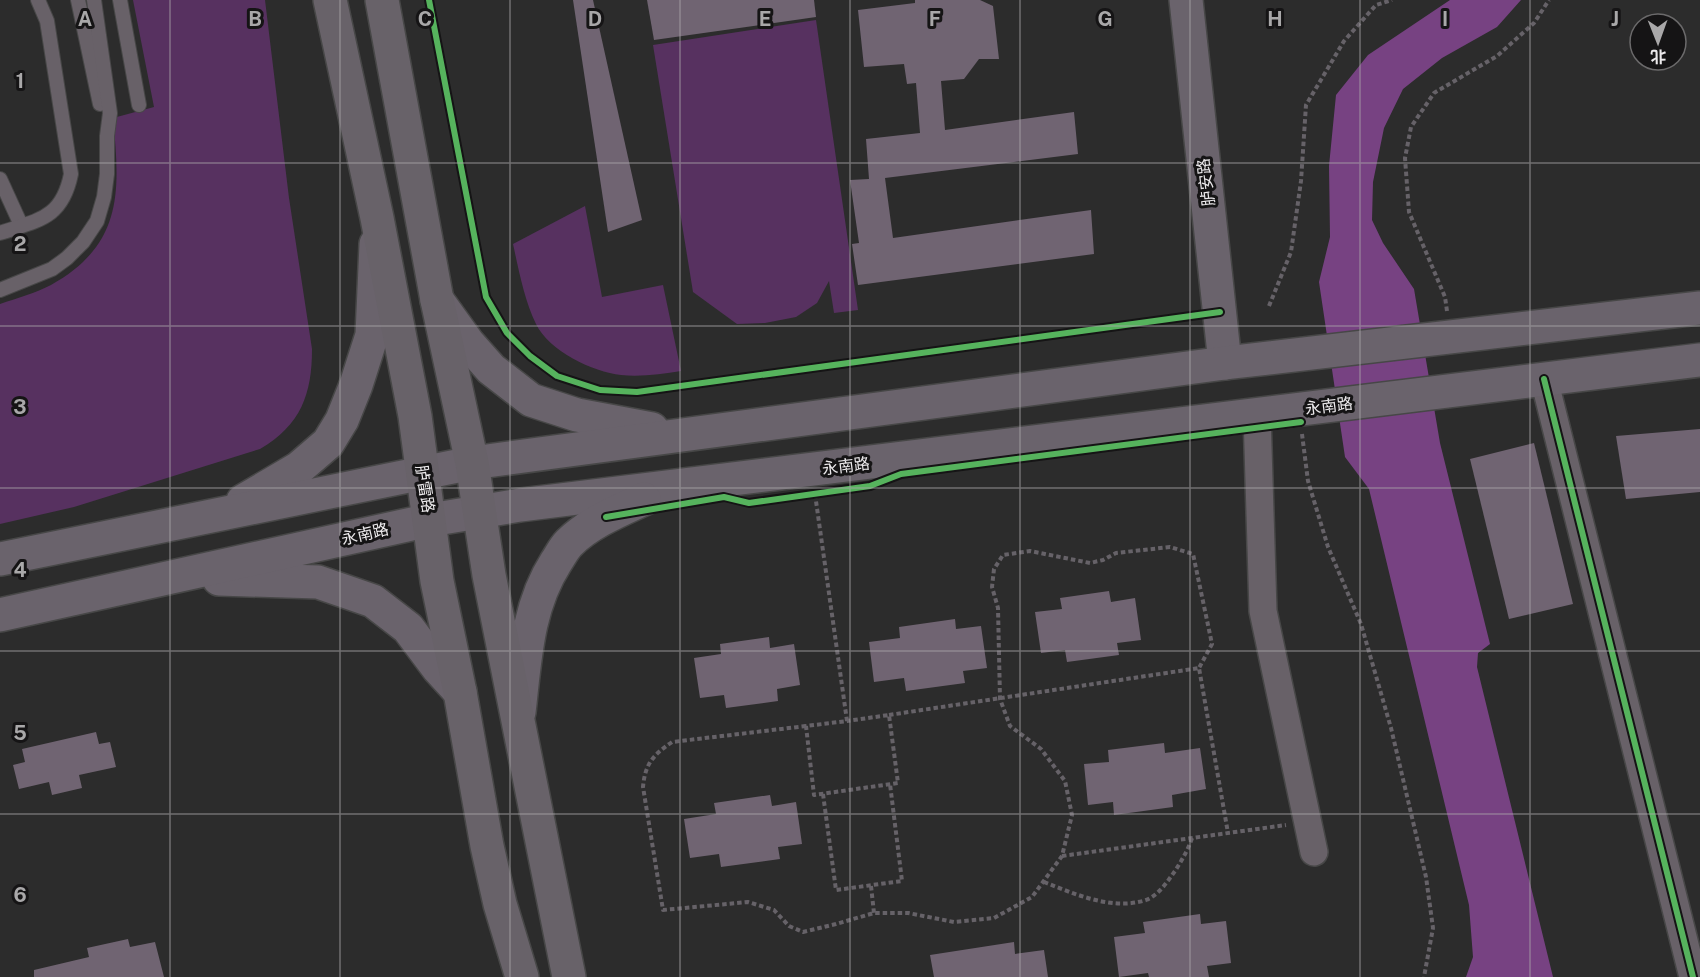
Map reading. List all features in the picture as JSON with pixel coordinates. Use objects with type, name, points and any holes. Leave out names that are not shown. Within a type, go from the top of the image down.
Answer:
[{"type":"main road","name":"胪雷路","points":[[330,0],[377,218],[415,417],[437,581],[460,692],[487,846],[500,904],[522,977]]},
{"type":"main road","points":[[382,0],[437,300],[472,463],[489,575],[569,977]]},
{"type":"main road","name":"胪安路","points":[[1186,0],[1225,363]]},
{"type":"main road","points":[[209,517],[261,492],[299,468],[328,443],[342,420],[372,335],[377,218]]},
{"type":"main road","points":[[437,300],[468,344],[491,369],[531,400],[577,415],[635,427],[699,433]]},
{"type":"main road","points":[[0,559],[472,463],[1225,363],[1700,308]]},
{"type":"main road","name":"永南路","points":[[0,615],[430,519],[1700,360]]},
{"type":"main road","points":[[518,723],[530,624],[539,595],[552,568],[569,543],[606,517],[669,488]]},
{"type":"main road","points":[[169,578],[318,582],[373,601],[408,628],[438,668],[460,692]]},
{"type":"street","points":[[1544,380],[1693,977]]},
{"type":"street","points":[[1257,415],[1263,610],[1314,852]]},
{"type":"lane","points":[[0,233],[36,221],[55,209],[68,190],[71,174],[47,21],[38,0]]},
{"type":"lane","points":[[78,0],[107,136]]},
{"type":"lane","points":[[0,290],[52,269],[83,242],[97,221],[104,197],[107,174],[107,136],[110,113],[94,0]]},
{"type":"lane","points":[[120,0],[139,105]]},
{"type":"lane","points":[[0,179],[21,225]]},
{"type":"path","points":[[1269,306],[1291,252],[1301,181],[1306,105],[1344,41],[1376,5],[1392,0]]},
{"type":"path","points":[[1452,337],[1445,297],[1409,212],[1405,158],[1411,127],[1434,93],[1497,56],[1534,23],[1549,0]]},
{"type":"path","points":[[1300,410],[1308,481],[1328,547],[1361,624],[1391,729],[1426,877],[1433,928],[1424,977]]},
{"type":"path","points":[[804,495],[826,492]]},
{"type":"path","points":[[814,494],[847,721]]},
{"type":"path","points":[[1199,668],[1000,699],[889,716],[672,742],[658,751],[645,770],[643,787],[663,910],[748,902],[774,910],[789,926],[802,932],[874,913],[908,914],[954,922],[994,918],[1032,897],[1062,856],[1072,815],[1065,782],[1041,749],[1010,726],[1000,699],[998,608],[992,587],[994,569],[1003,555],[1030,552],[1090,563],[1103,560],[1116,553],[1170,547],[1193,554],[1212,644],[1199,668],[1228,834]]},
{"type":"path","points":[[806,726],[814,795],[823,794],[898,783],[889,716]]},
{"type":"path","points":[[823,794],[836,890],[871,886],[902,881],[890,784]]},
{"type":"path","points":[[1062,856],[1307,823]]},
{"type":"path","points":[[1044,882],[1093,900],[1122,903],[1147,900],[1164,888],[1188,850],[1192,838]]},
{"type":"path","points":[[871,886],[874,913]]},
{"type":"shaded area","points":[[133,0],[265,0],[289,198],[312,349],[310,380],[301,407],[294,419],[274,440],[260,449],[74,507],[0,524],[0,304],[45,288],[75,269],[92,252],[105,233],[116,192],[117,169],[113,118],[154,107]]},
{"type":"shaded area","points":[[1450,0],[1521,0],[1497,27],[1442,58],[1403,89],[1384,128],[1373,182],[1372,220],[1383,243],[1414,289],[1440,443],[1490,644],[1478,653],[1477,667],[1553,977],[1466,977],[1473,957],[1469,905],[1369,489],[1345,457],[1319,282],[1330,237],[1329,166],[1336,95],[1368,55]]},
{"type":"shaded area","points":[[816,20],[858,310],[834,313],[829,281],[817,303],[796,317],[765,323],[737,324],[693,292],[653,45]]},
{"type":"shaded area","points":[[585,206],[602,297],[663,285],[681,371],[629,376],[598,370],[561,351],[542,334],[536,324],[525,295],[513,244]]},
{"type":"building","points":[[573,0],[593,0],[642,220],[608,232]]},
{"type":"building","points":[[647,0],[814,0],[816,17],[654,40]]},
{"type":"building","points":[[915,0],[980,0],[993,6],[999,59],[979,59],[964,79],[941,81],[945,130],[1074,112],[1078,154],[885,178],[893,238],[1091,210],[1094,254],[858,285],[852,244],[859,243],[850,180],[869,179],[866,139],[920,133],[916,83],[907,84],[904,64],[864,67],[858,10],[915,3]]},
{"type":"building","points":[[1700,429],[1700,492],[1626,499],[1616,436]]},
{"type":"building","points":[[1534,443],[1573,604],[1509,619],[1470,459]]},
{"type":"building","points":[[1109,591],[1111,602],[1135,598],[1141,640],[1117,643],[1119,655],[1067,662],[1065,650],[1041,653],[1035,612],[1062,609],[1060,598]]},
{"type":"building","points":[[955,619],[956,629],[981,626],[987,668],[963,671],[965,683],[906,691],[904,678],[874,682],[869,642],[900,638],[899,627]]},
{"type":"building","points":[[769,637],[770,648],[794,644],[800,685],[777,689],[778,701],[726,708],[724,695],[700,698],[694,658],[721,654],[720,644]]},
{"type":"building","points":[[96,732],[99,744],[110,742],[116,767],[79,775],[82,788],[52,795],[49,782],[19,789],[13,765],[25,762],[22,749]]},
{"type":"building","points":[[1164,743],[1165,753],[1200,748],[1206,789],[1172,795],[1173,807],[1114,815],[1113,802],[1088,805],[1084,764],[1109,762],[1108,750]]},
{"type":"building","points":[[770,795],[772,806],[796,802],[802,844],[778,847],[780,859],[721,867],[719,854],[690,858],[684,819],[716,814],[714,803]]},
{"type":"building","points":[[1200,914],[1201,924],[1226,921],[1231,963],[1207,966],[1209,977],[1149,977],[1148,973],[1119,977],[1114,937],[1145,933],[1143,922]]},
{"type":"building","points":[[128,939],[130,947],[155,942],[164,977],[34,977],[34,970],[89,957],[87,948]]},
{"type":"building","points":[[1014,942],[1015,954],[1044,950],[1048,977],[934,977],[930,955]]},
{"type":"cycle path","points":[[429,0],[486,297],[507,333],[530,356],[557,376],[600,390],[637,392],[1220,312]]},
{"type":"cycle path","points":[[1544,379],[1693,977]]},
{"type":"cycle path","points":[[606,517],[724,497],[749,503],[870,486],[901,474],[1301,422]]}]
